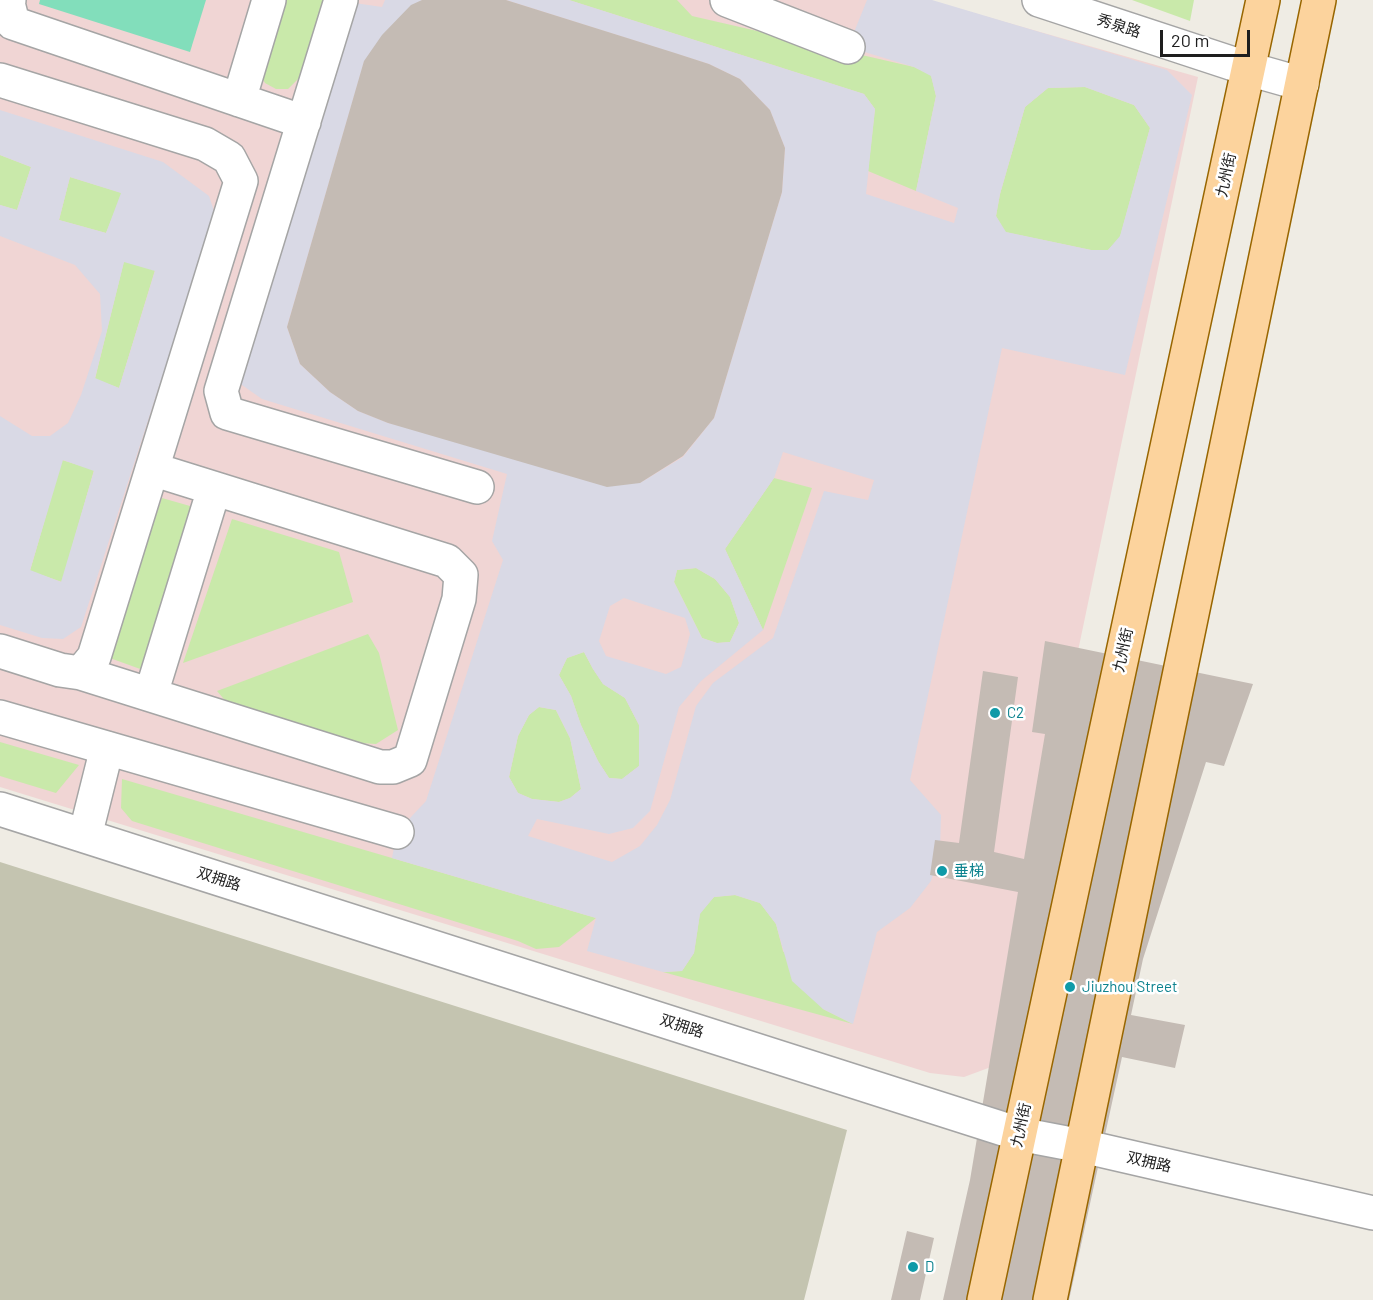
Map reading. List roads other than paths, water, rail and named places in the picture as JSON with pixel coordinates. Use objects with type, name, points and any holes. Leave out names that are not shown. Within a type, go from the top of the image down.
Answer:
[{"type":"main road","name":"九州街","points":[[984,1300],[1263,0]]},
{"type":"main road","points":[[1050,1300],[1319,0]]},
{"type":"street","points":[[239,100],[269,0]]},
{"type":"street","points":[[341,0],[221,391],[227,413],[477,487]]},
{"type":"street","points":[[727,0],[848,47]]},
{"type":"street","name":"秀泉路","points":[[1039,0],[1249,69],[1302,84]]},
{"type":"street","points":[[7,19],[304,122]]},
{"type":"street","points":[[0,80],[205,144],[230,158],[241,181],[94,657],[81,672]]},
{"type":"street","points":[[0,651],[60,670],[81,672],[380,766],[393,767],[410,760],[459,598],[461,575],[447,561],[152,469]]},
{"type":"street","points":[[151,694],[214,489]]},
{"type":"street","points":[[0,717],[398,832]]},
{"type":"street","points":[[85,836],[107,748]]},
{"type":"street","name":"双拥路","points":[[0,809],[1019,1134],[1082,1146],[1373,1213]]},
{"type":"place","name":"C2","points":[[995,713]]},
{"type":"place","name":"垂梯","points":[[942,871]]},
{"type":"place","name":"Jiuzhou Street","points":[[1070,987]]},
{"type":"place","name":"D","points":[[913,1267]]}]
